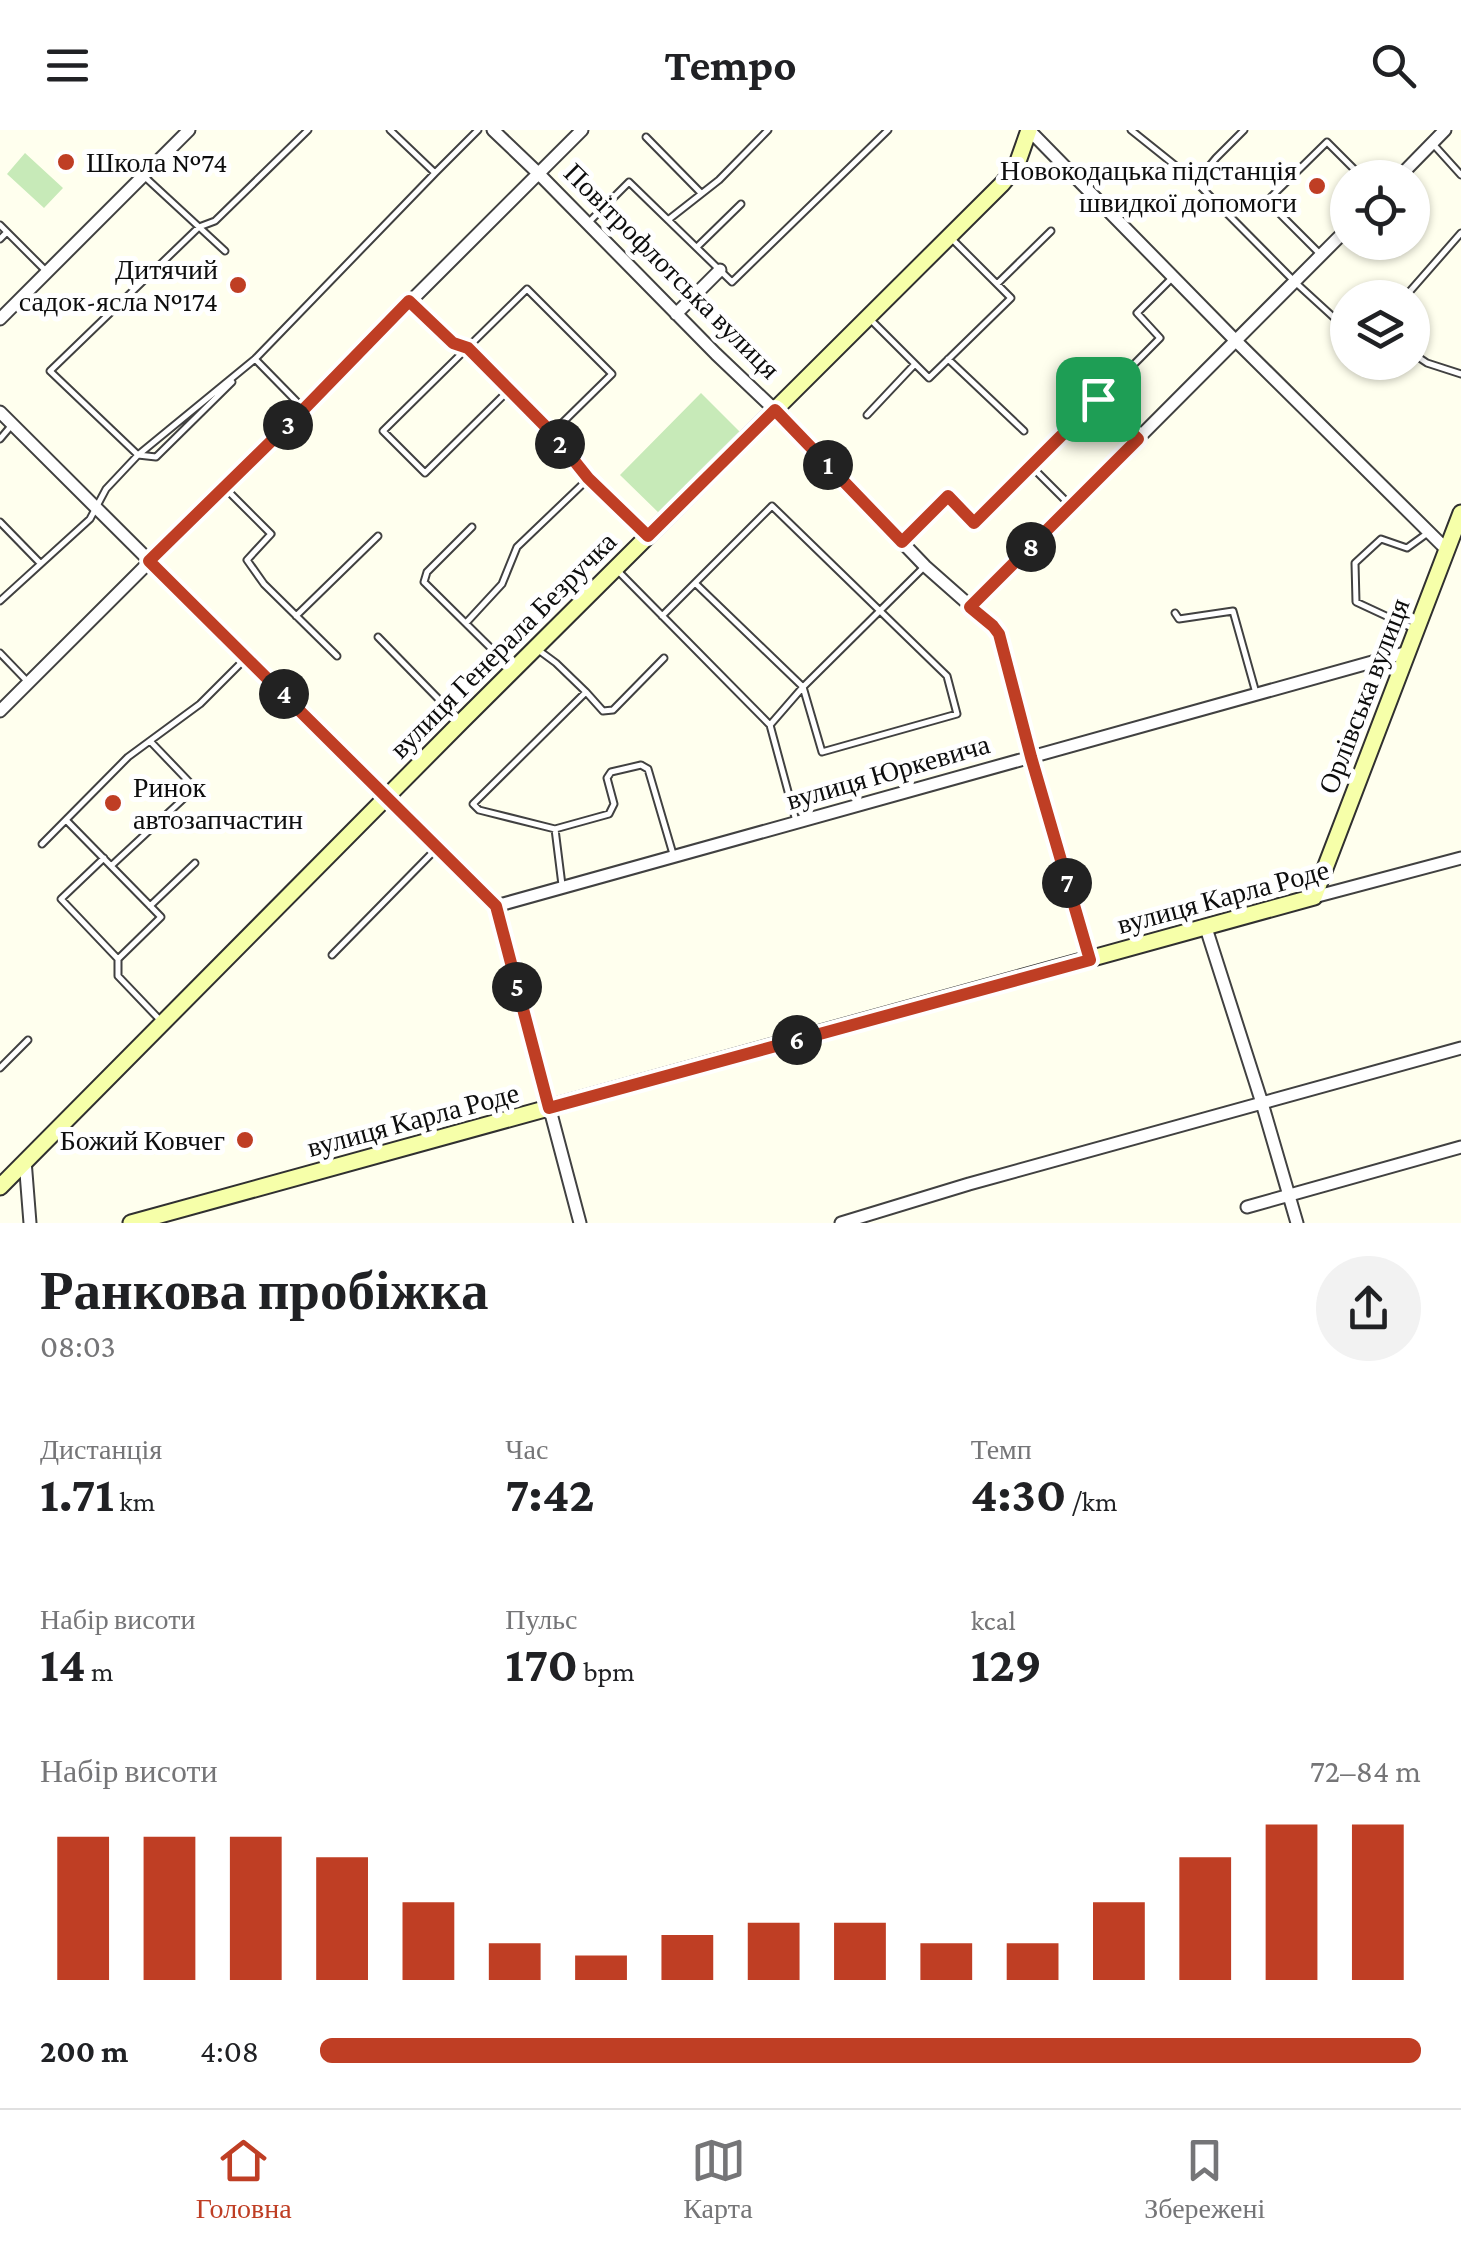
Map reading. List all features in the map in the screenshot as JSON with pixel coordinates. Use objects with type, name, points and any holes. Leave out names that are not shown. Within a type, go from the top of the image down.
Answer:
[{"type":"street","points":[[0,319],[189,130]]},
{"type":"street","name":"Повітрофлотська вулиця","points":[[493,130],[775,410],[925,566],[999,634],[1090,960]]},
{"type":"street","points":[[0,710],[582,130]]},
{"type":"street","points":[[1028,130],[1447,550]]},
{"type":"street","name":"вулиця Генерала Безручка","points":[[0,1187],[950,236],[1016,167],[1028,130]]},
{"type":"street","points":[[1415,160],[1445,130]]},
{"type":"street","points":[[970,607],[1330,246]]},
{"type":"street","points":[[676,314],[720,270]]},
{"type":"street","points":[[0,412],[496,906],[580,1223]]},
{"type":"street","name":"Орлівська вулиця","points":[[1314,897],[1461,513]]},
{"type":"street","name":"вулиця Юркевича","points":[[496,906],[1408,652]]},
{"type":"street","name":"вулиця Карла Роде","points":[[131,1223],[1461,858]]},
{"type":"street","points":[[1206,928],[1296,1223]]},
{"type":"street","points":[[841,1223],[1461,1048]]},
{"type":"street","points":[[1247,1207],[1461,1148]]},
{"type":"street","points":[[26,1160],[30,1223]]},
{"type":"lane","points":[[308,130],[215,222],[199,227],[50,371],[138,454],[156,457],[432,181],[435,173],[478,130]]},
{"type":"lane","points":[[390,130],[435,173]]},
{"type":"lane","points":[[668,220],[734,166],[768,130]]},
{"type":"lane","points":[[588,223],[629,182],[732,282],[888,130]]},
{"type":"lane","points":[[1196,182],[1244,130]]},
{"type":"lane","points":[[1137,132],[1196,182],[1330,314]]},
{"type":"lane","points":[[646,137],[701,192]]},
{"type":"lane","points":[[1321,255],[1267,201],[1328,142],[1346,160]]},
{"type":"lane","points":[[1432,143],[1461,175]]},
{"type":"lane","points":[[143,176],[226,251]]},
{"type":"lane","points":[[696,248],[741,204]]},
{"type":"lane","points":[[0,225],[47,272]]},
{"type":"lane","points":[[0,240],[8,232]]},
{"type":"lane","points":[[997,284],[1051,232]]},
{"type":"lane","points":[[1420,280],[1461,234]]},
{"type":"lane","points":[[868,317],[929,378],[1011,298],[950,236]]},
{"type":"lane","points":[[902,542],[948,496],[974,523],[1032,467],[1160,338],[1136,313],[1172,278]]},
{"type":"lane","points":[[509,390],[425,473],[384,430],[527,289],[612,374],[552,433]]},
{"type":"lane","points":[[409,301],[453,343],[468,348],[552,433],[588,478],[648,536]]},
{"type":"lane","points":[[255,360],[304,409]]},
{"type":"lane","points":[[0,601],[90,519],[106,489],[138,454],[255,360]]},
{"type":"lane","points":[[948,360],[1024,432]]},
{"type":"lane","points":[[867,415],[915,364]]},
{"type":"lane","points":[[1430,364],[1461,374]]},
{"type":"lane","points":[[1098,399],[1138,439]]},
{"type":"lane","points":[[0,439],[12,425]]},
{"type":"lane","points":[[1032,467],[1071,506]]},
{"type":"lane","points":[[466,623],[502,584],[517,547],[588,478]]},
{"type":"lane","points":[[224,487],[271,534],[247,560],[264,584],[338,656]]},
{"type":"lane","points":[[662,616],[695,582],[772,506],[946,676],[957,714],[822,752],[803,687],[695,582]]},
{"type":"lane","points":[[0,522],[40,563]]},
{"type":"lane","points":[[472,527],[427,572],[424,582],[513,670]]},
{"type":"lane","points":[[1416,630],[1356,602],[1355,563],[1381,539],[1408,548],[1429,532]]},
{"type":"lane","points":[[296,616],[378,536]]},
{"type":"lane","points":[[770,725],[925,566]]},
{"type":"lane","points":[[616,568],[770,725],[797,824]]},
{"type":"lane","points":[[1174,612],[1179,619],[1233,610],[1256,696]]},
{"type":"lane","points":[[378,637],[461,722]]},
{"type":"lane","points":[[536,648],[603,711],[613,710],[664,658]]},
{"type":"lane","points":[[0,653],[28,682]]},
{"type":"lane","points":[[42,844],[128,757],[200,704],[246,658]]},
{"type":"lane","points":[[586,692],[473,804],[480,810],[555,829],[608,814],[614,804],[607,778],[611,772],[641,765],[648,769],[674,857]]},
{"type":"lane","points":[[111,866],[195,788],[150,741]]},
{"type":"lane","points":[[66,820],[161,918],[118,959]]},
{"type":"lane","points":[[555,829],[562,888]]},
{"type":"lane","points":[[332,955],[438,847]]},
{"type":"lane","points":[[104,858],[61,899],[118,959],[118,976],[162,1022]]},
{"type":"lane","points":[[150,906],[195,863]]},
{"type":"lane","points":[[0,1068],[28,1040]]},
{"type":"green space","points":[[25,153],[63,188],[44,208],[7,174]]},
{"type":"green space","points":[[701,393],[742,434],[661,515],[620,475]]},
{"type":"place","name":"Школа №74","points":[[66,162]]},
{"type":"place","name":"Новокодацька підстанція швидкої допомоги","points":[[1317,186]]},
{"type":"place","name":"Дитячий садок-ясла №174","points":[[238,285]]},
{"type":"place","name":"Ринок автозапчастин","points":[[113,803]]},
{"type":"place","name":"Божий Ковчег","points":[[245,1140]]},
{"type":"route","points":[[409,301],[453,343],[468,348],[552,433],[588,478],[648,536],[775,410],[902,542],[948,496],[974,523],[1098,399],[1138,439],[970,607],[999,634],[1007,657],[1031,757],[1090,960],[549,1108],[496,906],[149,561],[409,301]]}]
